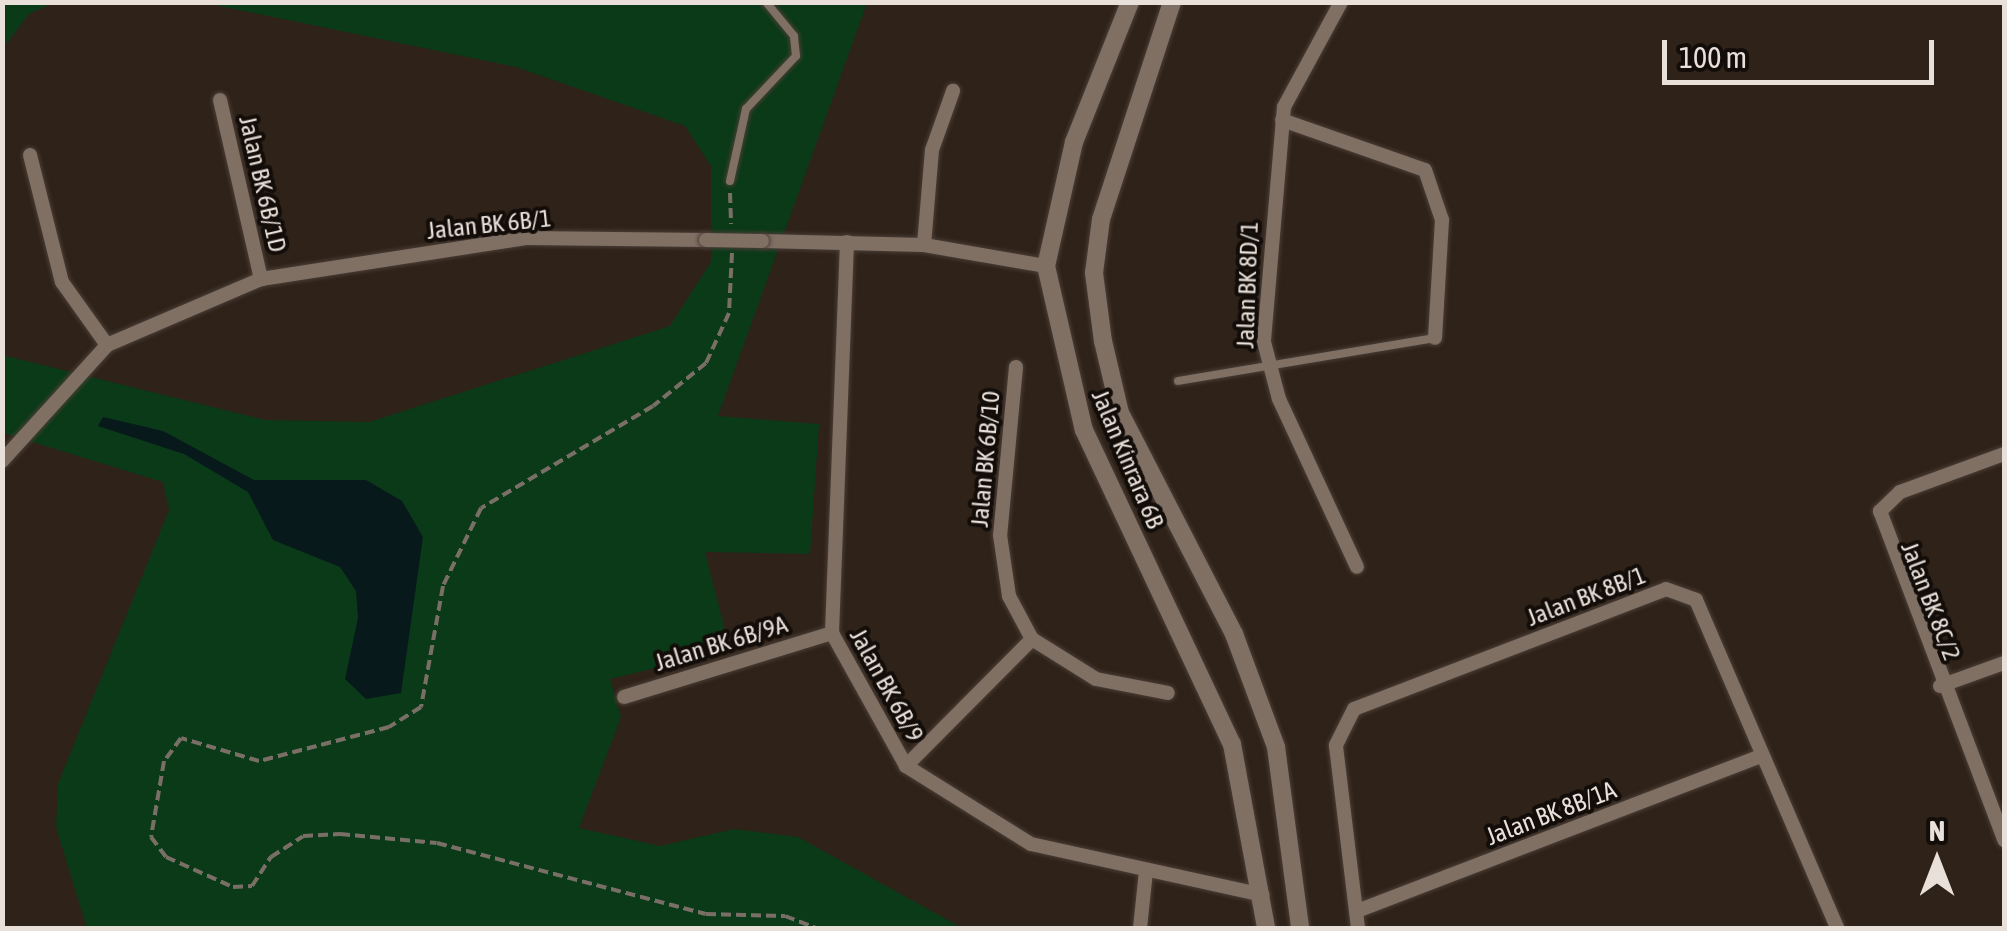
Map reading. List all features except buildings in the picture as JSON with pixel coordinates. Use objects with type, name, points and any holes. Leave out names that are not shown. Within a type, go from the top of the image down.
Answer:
[{"type":"street","name":"Jalan Kinrara 6B","points":[[1130,2],[1074,142],[1046,266],[1084,430],[1232,744],[1266,928]]},
{"type":"street","name":"Jalan BK 8D/1","points":[[1341,2],[1282,120],[1268,366],[1357,566]]},
{"type":"street","name":"Jalan Kinrara 6B","points":[[1170,4],[1101,220],[1094,273],[1102,341],[1120,413],[1234,634],[1276,747],[1300,928]]},
{"type":"street","points":[[924,245],[932,150],[953,91]]},
{"type":"street","name":"Jalan BK 6B/1D","points":[[220,100],[261,279]]},
{"type":"street","points":[[1282,120],[1426,170],[1442,220],[1434,338]]},
{"type":"street","points":[[30,155],[62,282],[107,345]]},
{"type":"street","name":"Jalan BK 6B/1","points":[[2,461],[107,345],[261,279],[526,238],[924,245],[1046,266]]},
{"type":"street","name":"Jalan BK 6B/9","points":[[848,242],[832,633],[906,766],[1032,844],[1262,895]]},
{"type":"street","name":"Jalan BK 6B/10","points":[[1016,367],[1000,535],[1009,596],[1032,640]]},
{"type":"street","name":"Jalan BK 8C/2","points":[[2002,838],[1940,686],[1880,511],[1900,492],[2004,454]]},
{"type":"street","name":"Jalan BK 8B/1","points":[[1358,928],[1336,745],[1354,708],[1666,590],[1696,600],[1760,756],[1838,928]]},
{"type":"street","name":"Jalan BK 6B/9A","points":[[624,697],[832,633]]},
{"type":"street","points":[[906,766],[1032,640],[1096,679],[1168,693]]},
{"type":"street","points":[[1940,686],[2004,663]]},
{"type":"street","name":"Jalan BK 8B/1A","points":[[1357,911],[1760,756]]},
{"type":"street","points":[[1140,928],[1146,872]]},
{"type":"lane","points":[[730,181],[746,109],[796,56],[794,36],[766,2]]},
{"type":"lane","points":[[1178,381],[1434,338]]},
{"type":"path","points":[[730,181],[722,340],[653,406],[481,508],[443,586],[420,707],[389,727],[259,761],[182,738],[164,761],[150,837],[166,857],[232,887],[252,886],[271,857],[303,836],[340,834],[437,843],[706,914],[766,913],[816,928]]},
{"type":"green space","points":[[3,3],[53,3],[29,14],[3,48]]},
{"type":"green space","points":[[205,3],[867,3],[718,416],[819,424],[810,554],[705,552],[730,650],[610,679],[621,717],[579,828],[660,846],[734,829],[798,837],[962,928],[87,928],[56,827],[58,784],[169,510],[163,482],[3,433],[2,355],[265,420],[369,422],[670,326],[711,262],[711,166],[685,126],[516,67]]},
{"type":"shaded area","points":[[103,417],[163,431],[254,480],[366,480],[402,501],[423,537],[401,693],[366,699],[345,679],[358,618],[356,591],[340,567],[273,540],[248,492],[184,454],[98,426]]}]
